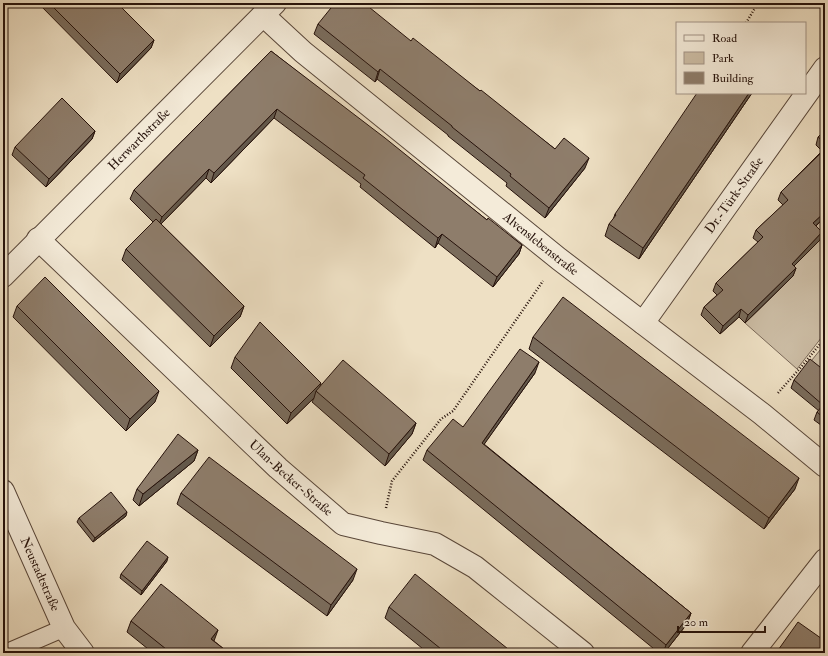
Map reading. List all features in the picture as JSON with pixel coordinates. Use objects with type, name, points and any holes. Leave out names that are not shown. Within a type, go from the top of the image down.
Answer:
[{"type":"street","name":"Herwarthstraße","points":[[3,276],[269,9]]},
{"type":"street","name":"Alvenslebenstraße","points":[[269,9],[303,52],[559,259],[762,414],[825,466]]},
{"type":"street","name":"Dr.-Türk-Straße","points":[[644,323],[825,68]]},
{"type":"street","name":"Ulan-Becker-Straße","points":[[38,240],[278,468],[343,524],[381,534],[435,544],[474,567],[583,653]]},
{"type":"street","name":"Neustadtstraße","points":[[3,491],[64,628],[82,653]]},
{"type":"street","points":[[752,653],[825,560]]},
{"type":"lane","points":[[6,653],[64,628]]},
{"type":"path","points":[[747,22],[758,3]]},
{"type":"path","points":[[381,534],[392,481],[441,419],[453,411],[559,259]]},
{"type":"path","points":[[762,414],[779,391],[825,338]]},
{"type":"green space","points":[[825,216],[825,333],[797,369],[745,323],[793,276],[789,271],[811,231]]},
{"type":"green space","points":[[825,344],[825,381],[807,366]]},
{"type":"building","points":[[49,3],[117,3],[154,40],[120,74]]},
{"type":"building","points":[[335,3],[364,3],[411,41],[413,38],[555,149],[564,138],[589,158],[549,208],[510,176],[511,174],[452,126],[380,69],[378,72],[318,24]]},
{"type":"building","points":[[271,51],[385,138],[487,220],[488,218],[522,245],[497,277],[442,234],[438,238],[363,178],[365,175],[277,109],[214,173],[209,169],[162,217],[134,190]]},
{"type":"building","points":[[696,94],[748,94],[643,248],[609,224],[616,215],[615,214]]},
{"type":"building","points":[[62,98],[95,131],[49,179],[15,147]]},
{"type":"building","points":[[825,130],[825,143],[818,137]]},
{"type":"building","points":[[825,149],[825,212],[813,223],[822,232],[792,264],[796,268],[748,315],[741,309],[723,326],[704,307],[723,290],[716,283],[763,237],[756,230],[788,200],[781,192]]},
{"type":"building","points":[[156,219],[244,306],[214,336],[126,249]]},
{"type":"building","points":[[45,277],[159,391],[130,419],[17,306]]},
{"type":"building","points":[[563,297],[799,478],[769,518],[533,337]]},
{"type":"building","points":[[260,322],[321,383],[291,413],[235,357]]},
{"type":"building","points":[[520,349],[539,362],[482,443],[691,613],[666,645],[427,450],[453,419],[463,427]]},
{"type":"building","points":[[810,359],[825,371],[825,419],[817,412],[823,405],[794,380]]},
{"type":"building","points":[[343,360],[416,423],[389,454],[316,391]]},
{"type":"building","points":[[178,434],[198,450],[143,494],[137,489]]},
{"type":"building","points":[[209,457],[357,569],[331,605],[181,493]]},
{"type":"building","points":[[111,492],[127,512],[95,538],[79,518]]},
{"type":"building","points":[[147,541],[168,557],[142,591],[121,574]]},
{"type":"building","points":[[415,574],[513,653],[446,653],[389,607]]},
{"type":"building","points":[[161,584],[218,630],[211,639],[229,653],[171,653],[131,621]]},
{"type":"building","points":[[798,622],[825,641],[825,653],[776,653]]}]
